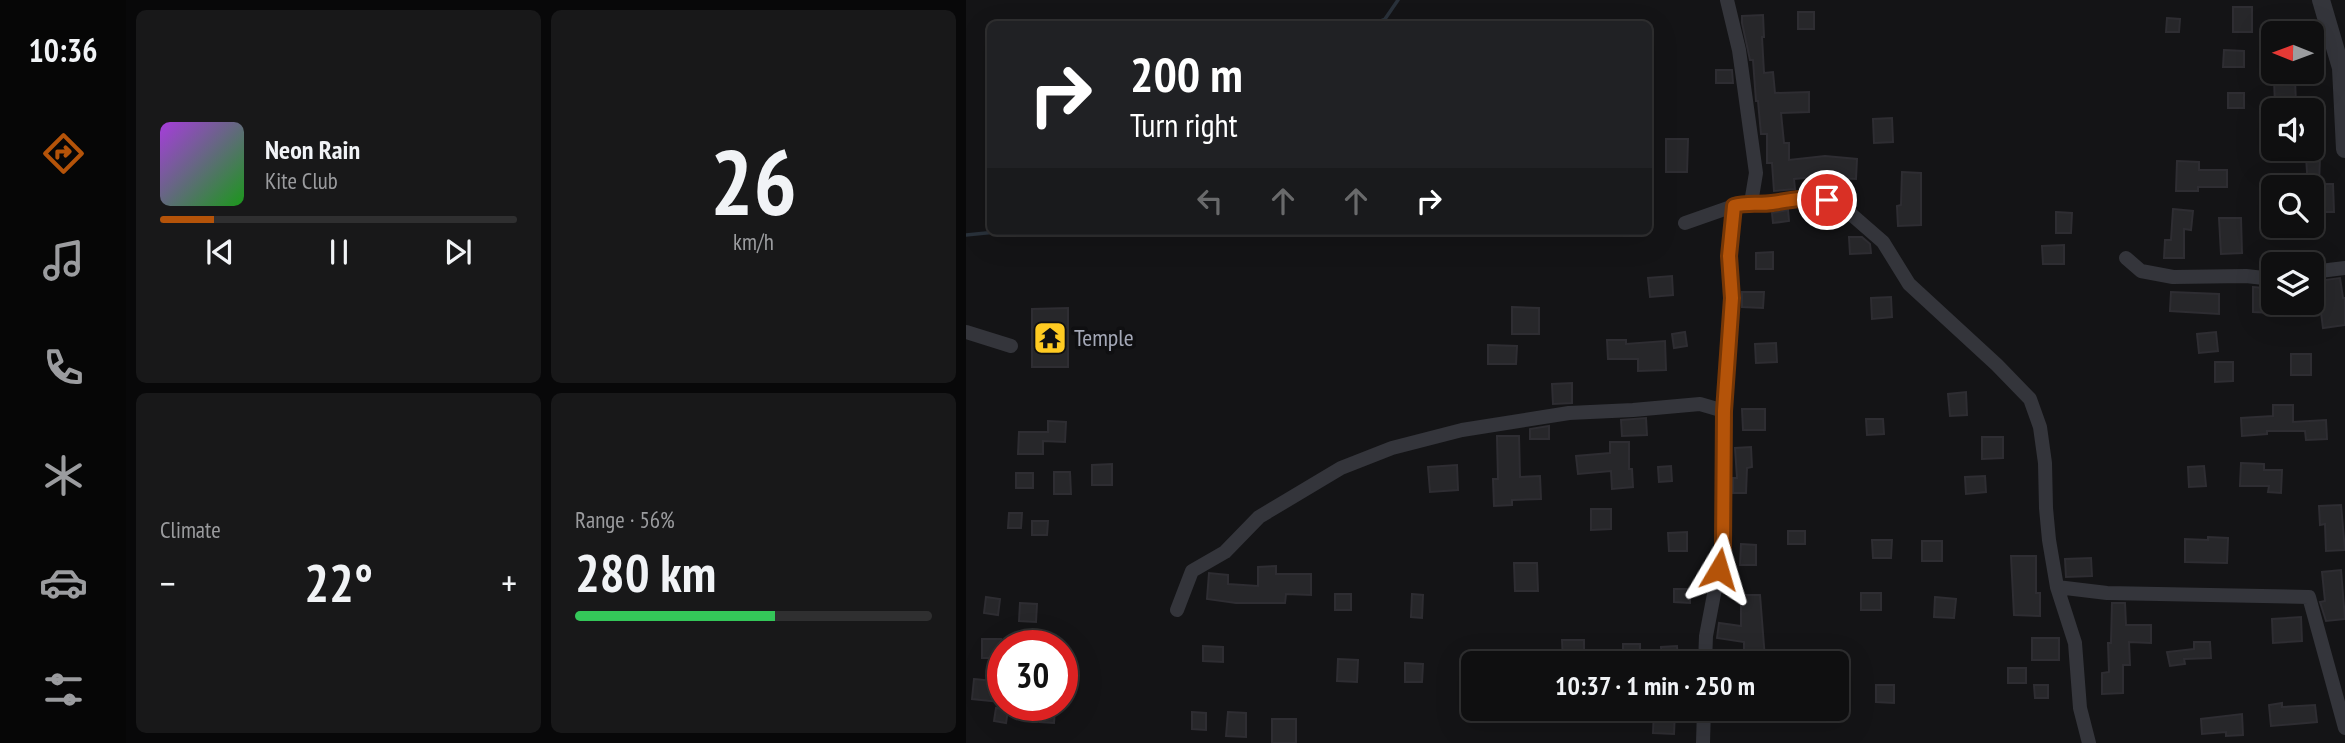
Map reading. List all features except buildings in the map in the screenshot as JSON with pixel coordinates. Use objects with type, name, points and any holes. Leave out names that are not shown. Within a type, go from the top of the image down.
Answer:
[{"type":"street","points":[[1727,0],[1739,50],[1756,173],[1751,203]]},
{"type":"street","points":[[2321,0],[2341,68],[2345,149]]},
{"type":"street","points":[[1685,223],[1751,203],[1771,203],[1807,196],[1827,200],[1852,215],[1883,242],[1909,284],[1997,365],[2030,400],[2039,427],[2045,463],[2046,508],[2057,587],[2075,643],[2080,708],[2089,743]]},
{"type":"street","points":[[1705,651],[1723,547],[1724,411],[1732,298],[1729,256],[1734,206]]},
{"type":"street","points":[[2126,258],[2141,271],[2173,277],[2261,278]]},
{"type":"street","points":[[2324,271],[2345,268]]},
{"type":"street","points":[[966,332],[1011,346]]},
{"type":"street","points":[[1177,610],[1192,571],[1225,552],[1259,517],[1341,468],[1392,448],[1462,430],[1569,413],[1700,404],[1724,411]]},
{"type":"street","points":[[2057,587],[2107,593],[2309,597],[2345,728]]},
{"type":"street","points":[[1703,743],[1704,721]]},
{"type":"waterway","points":[[1380,21],[1385,19],[1398,0]]},
{"type":"waterway","points":[[966,235],[987,233]]},
{"type":"place","name":"Temple","points":[[1050,338]]},
{"type":"route","points":[[1719,569],[1723,547],[1724,411],[1732,298],[1729,256],[1734,206],[1807,196],[1827,200]]}]
